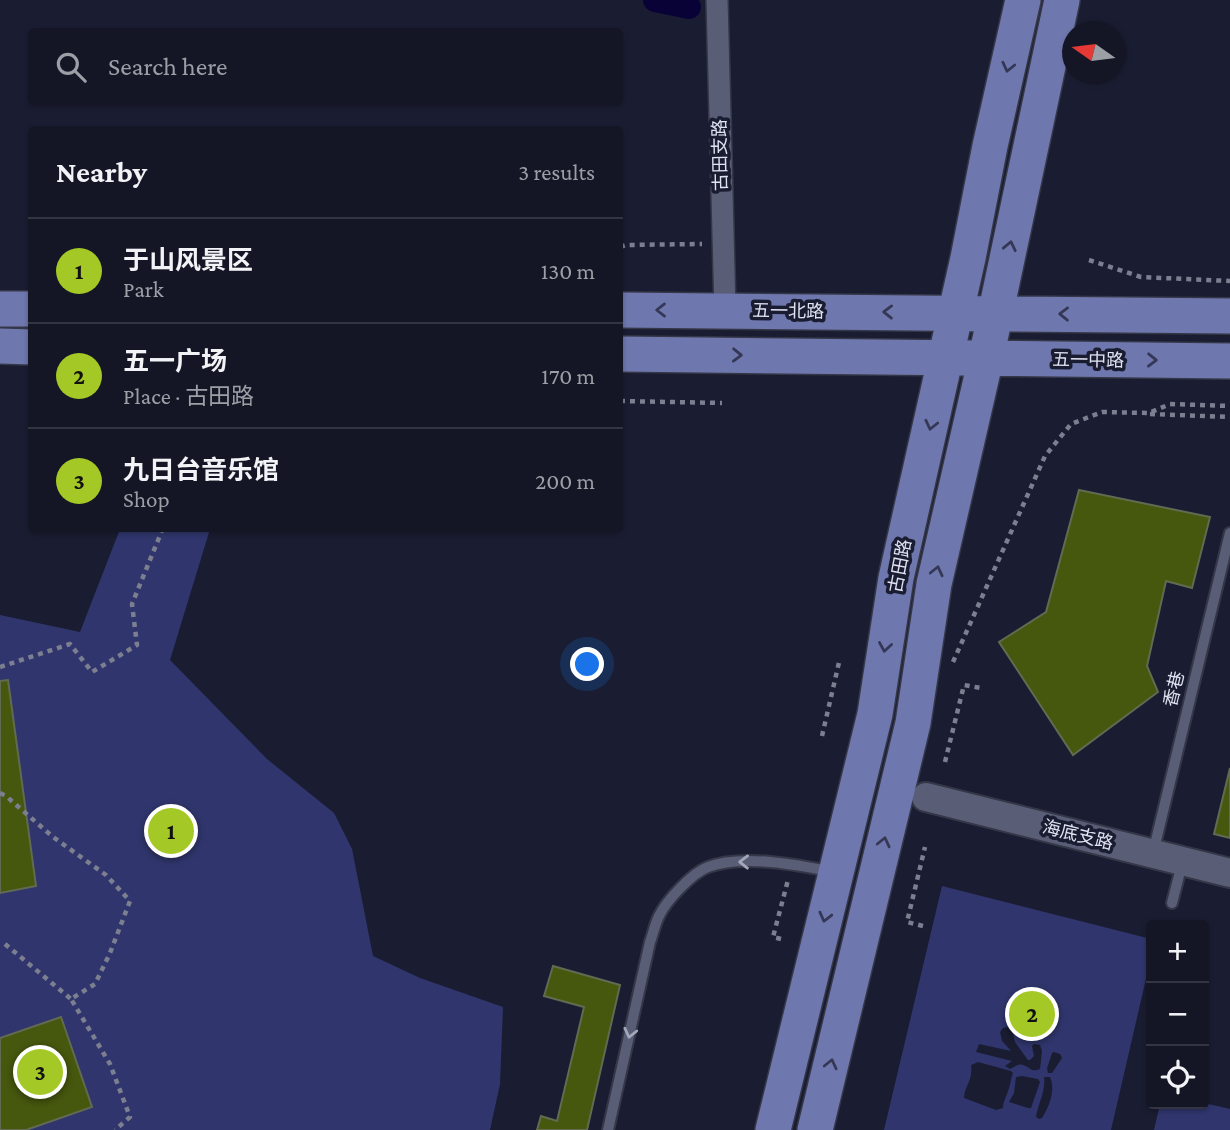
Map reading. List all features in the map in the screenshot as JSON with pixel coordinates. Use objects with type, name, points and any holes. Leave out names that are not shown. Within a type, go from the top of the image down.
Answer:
[{"type":"main road","name":"古田路","points":[[773,1130],[875,714],[896,578],[1023,0]]},
{"type":"main road","name":"古田路","points":[[815,1130],[913,723],[934,584],[986,358],[1062,0]]},
{"type":"main road","points":[[0,309],[28,309]]},
{"type":"main road","name":"五一北路","points":[[623,310],[956,313]]},
{"type":"main road","points":[[956,313],[1230,316]]},
{"type":"main road","points":[[0,346],[28,347]]},
{"type":"main road","points":[[623,354],[946,358]]},
{"type":"main road","name":"五一中路","points":[[946,358],[1230,361]]},
{"type":"street","name":"古田支路","points":[[717,0],[725,310]]},
{"type":"street","name":"海底支路","points":[[926,797],[1230,873]]},
{"type":"lane","name":"香巷","points":[[1153,853],[1230,533]]},
{"type":"lane","points":[[1172,903],[1182,861]]},
{"type":"lane","points":[[608,1130],[650,942],[659,916],[671,897],[707,867],[733,862],[799,865],[836,872]]},
{"type":"path","points":[[623,246],[722,244]]},
{"type":"path","points":[[1089,260],[1141,276],[1230,281]]},
{"type":"path","points":[[623,401],[722,403]]},
{"type":"path","points":[[1149,414],[1170,404],[1230,406]]},
{"type":"path","points":[[1023,506],[1045,456],[1071,424],[1101,412],[1230,417]]},
{"type":"path","points":[[0,667],[70,643],[92,672],[137,645],[132,604],[161,532]]},
{"type":"path","points":[[822,736],[840,659]]},
{"type":"path","points":[[945,762],[964,685],[981,688]]},
{"type":"path","points":[[0,793],[53,837],[106,875],[130,901],[110,954],[95,984],[71,999]]},
{"type":"path","points":[[923,926],[907,922],[925,847]]},
{"type":"path","points":[[781,939],[773,937],[790,869]]},
{"type":"path","points":[[5,944],[71,999],[110,1064],[130,1116],[115,1130]]},
{"type":"shaded area","points":[[119,532],[209,532],[170,660],[267,759],[334,813],[352,849],[373,956],[420,978],[503,1007],[500,1084],[490,1130],[0,1130],[0,615],[80,632]]},
{"type":"shaded area","points":[[942,886],[1146,938],[1146,979],[1111,1130],[884,1130]],"holes":[[[1008,1027],[1012,1029],[1015,1042],[1028,1060],[1034,1056],[1032,1046],[1040,1045],[1040,1069],[1033,1070],[1020,1064],[1010,1069],[1005,1066],[1012,1061],[976,1052],[979,1044],[1011,1051],[1002,1041],[1000,1032]],[[1054,1052],[1062,1058],[1052,1073],[1048,1073],[1047,1068]],[[978,1062],[1013,1073],[1003,1108],[996,1110],[964,1098],[971,1065]],[[1016,1077],[1038,1079],[1040,1082],[1031,1108],[1009,1102],[1014,1093]],[[1044,1077],[1050,1077],[1052,1082],[1051,1098],[1045,1114],[1039,1119],[1036,1117]]]},
{"type":"shaded area","points":[[1209,1104],[1230,1109],[1230,1130],[1154,1130],[1159,1109],[1209,1109]]},
{"type":"building","points":[[1079,490],[1210,517],[1192,588],[1166,581],[1147,666],[1158,692],[1073,755],[999,642],[1046,612]]},
{"type":"building","points":[[8,680],[36,886],[0,893],[0,681]]},
{"type":"building","points":[[1230,768],[1230,838],[1214,834]]},
{"type":"building","points":[[553,966],[620,985],[587,1130],[537,1130],[541,1116],[557,1121],[584,1007],[544,996]]},
{"type":"building","points":[[61,1017],[92,1107],[26,1130],[0,1130],[0,1038]]},
{"type":"waterway","points":[[655,0],[689,7]]},
{"type":"place","name":"于山风景区","points":[[171,831]]},
{"type":"place","name":"五一广场","points":[[1032,1014]]},
{"type":"place","name":"九日台音乐馆","points":[[40,1072]]}]
